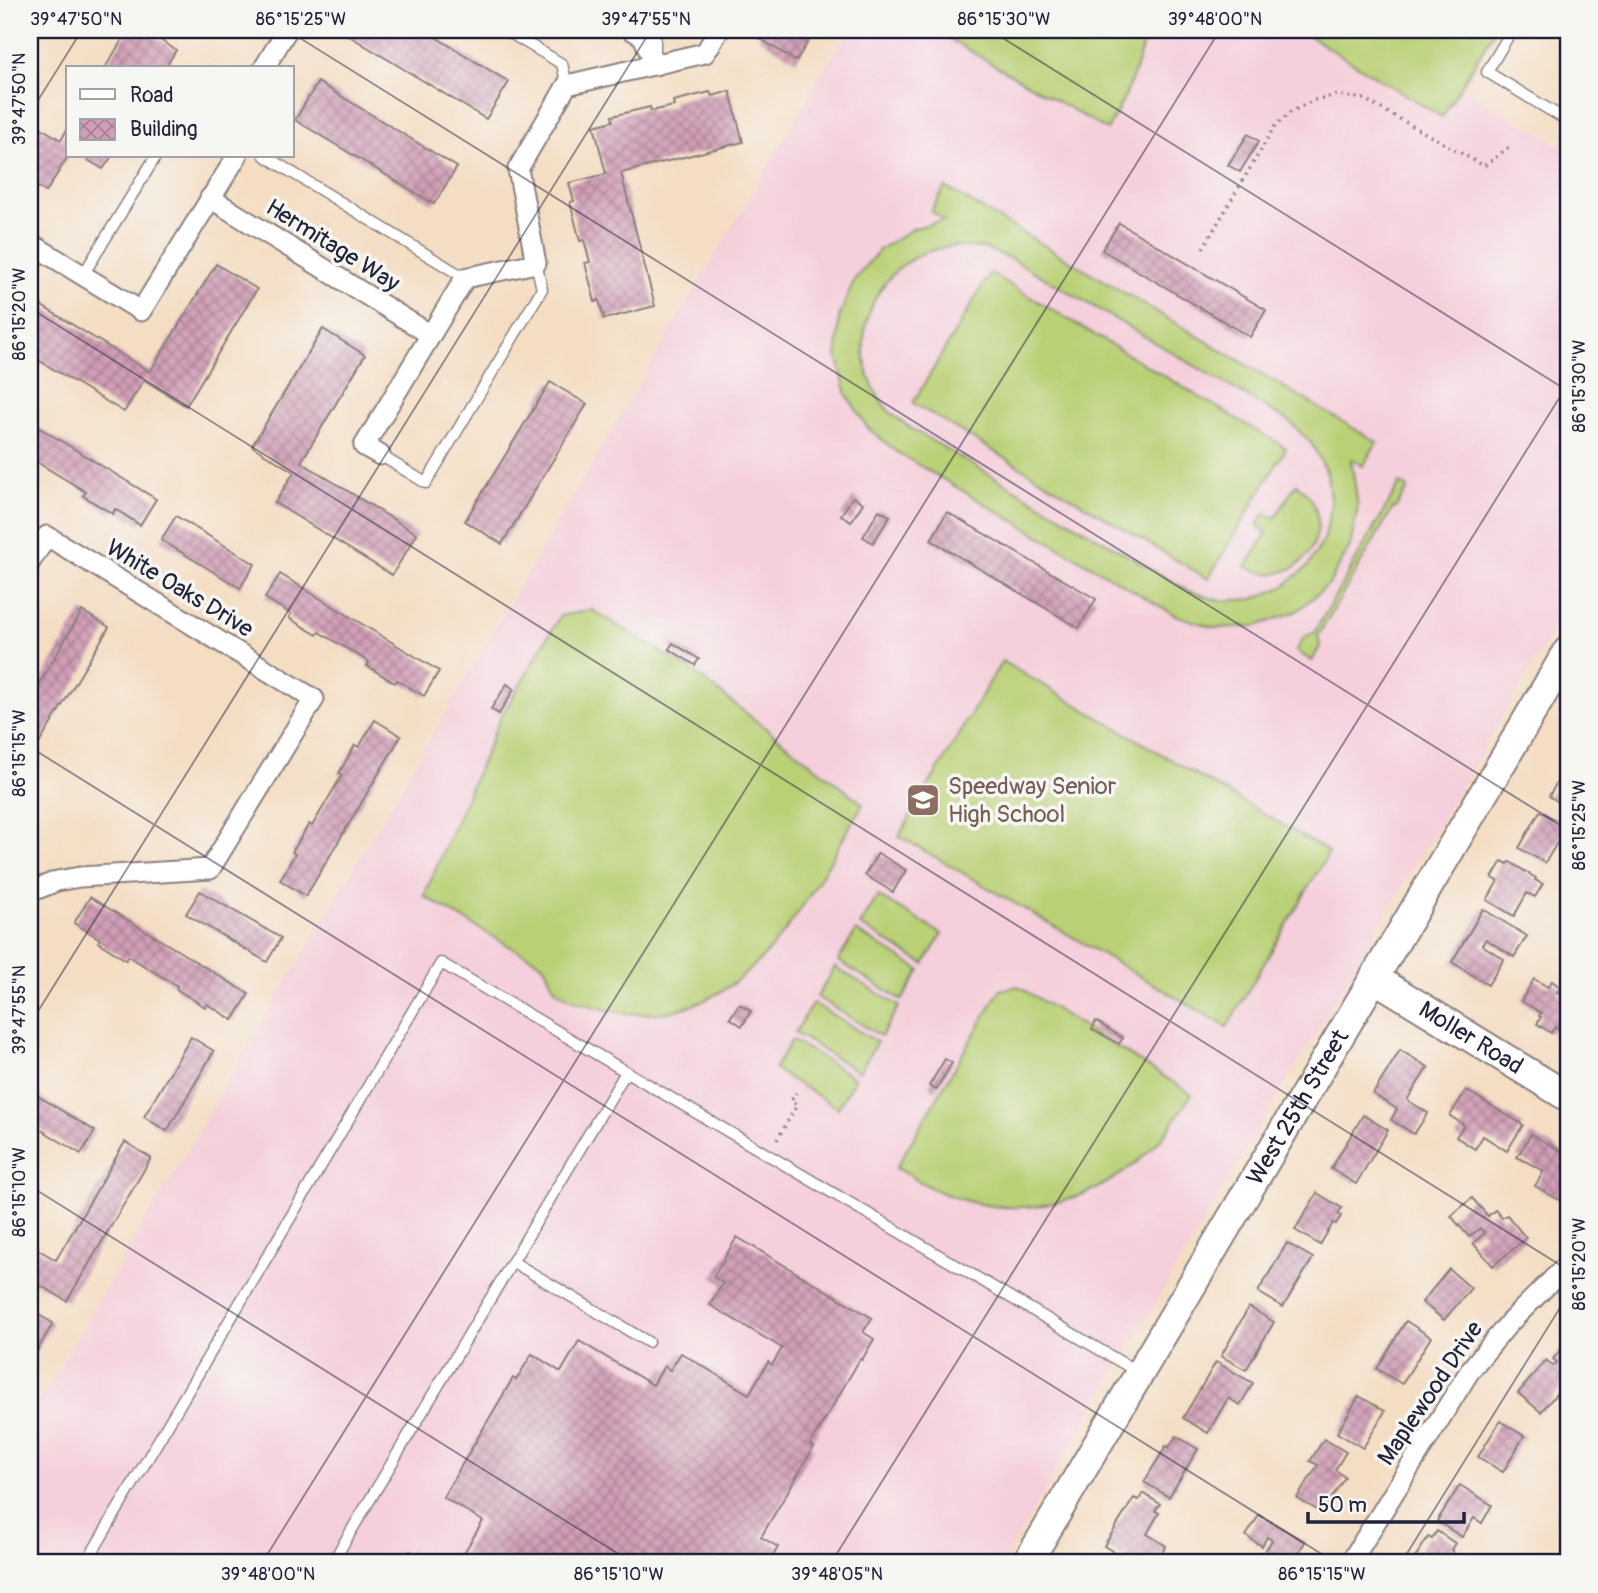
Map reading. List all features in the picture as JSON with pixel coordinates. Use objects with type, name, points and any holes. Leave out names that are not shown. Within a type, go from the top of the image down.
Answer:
[{"type":"street","points":[[265,66],[288,30]]},
{"type":"street","points":[[632,30],[643,36],[655,65]]},
{"type":"street","points":[[380,455],[364,446],[465,278],[536,262],[518,169],[568,85],[705,52],[719,30]]},
{"type":"street","points":[[30,243],[141,311],[236,158]]},
{"type":"street","name":"Hermitage Way","points":[[210,198],[431,335]]},
{"type":"street","name":"White Oaks Drive","points":[[30,562],[47,536],[314,699],[209,869],[72,877],[46,884],[30,892]]},
{"type":"street","name":"West 25th Street","points":[[1027,1563],[1568,651]]},
{"type":"street","name":"Moller Road","points":[[1374,978],[1568,1097]]},
{"type":"street","name":"Maplewood Drive","points":[[1350,1563],[1471,1369],[1509,1323],[1568,1264]]},
{"type":"lane","points":[[506,30],[562,64],[568,85]]},
{"type":"lane","points":[[655,30],[655,65]]},
{"type":"lane","points":[[1512,30],[1487,72],[1568,121]]},
{"type":"lane","points":[[83,275],[155,158]]},
{"type":"lane","points":[[268,158],[465,278]]},
{"type":"lane","points":[[380,455],[426,483],[542,289],[536,262]]},
{"type":"lane","points":[[86,1563],[441,963],[1140,1373]]},
{"type":"lane","points":[[332,1563],[626,1072]]},
{"type":"lane","points":[[513,1262],[648,1342]]},
{"type":"path","points":[[1203,248],[1275,126],[1291,111],[1314,100],[1338,95],[1364,99],[1484,166],[1509,146]]},
{"type":"path","points":[[777,1140],[797,1105],[791,1101],[796,1093]]},
{"type":"shaded area","name":"Speedway Senior High School","points":[[848,30],[1498,30],[1463,88],[1568,150],[1568,605],[1002,1563],[30,1563],[30,1417]]},
{"type":"green space","points":[[934,30],[1146,30],[1131,82],[1107,130]]},
{"type":"green space","points":[[1299,30],[1495,30],[1442,117]]},
{"type":"green space","points":[[945,187],[1377,442],[1363,466],[1351,459],[1358,506],[1350,547],[1329,584],[1297,611],[1257,626],[1215,628],[1175,615],[898,453],[868,428],[847,395],[837,356],[839,317],[854,280],[879,250],[912,229],[944,220],[931,211]],"holes":[[[952,246],[983,248],[1012,259],[1289,421],[1312,444],[1327,473],[1331,506],[1325,538],[1308,566],[1283,587],[1253,599],[1220,601],[1189,591],[912,429],[890,412],[874,389],[866,367],[866,323],[873,302],[885,283],[901,267],[921,254]]]},
{"type":"green space","points":[[990,273],[1286,448],[1208,579],[913,403]]},
{"type":"green space","points":[[1400,483],[1408,488],[1395,509],[1393,508],[1318,636],[1320,646],[1312,661],[1296,651],[1304,637],[1314,633]]},
{"type":"green space","points":[[1296,484],[1308,495],[1318,518],[1314,542],[1309,553],[1301,562],[1278,573],[1266,573],[1246,567],[1267,532],[1257,526],[1265,513],[1275,518]]},
{"type":"green space","points":[[592,610],[691,670],[863,804],[801,909],[776,942],[749,971],[717,994],[681,1009],[630,1013],[598,1008],[567,997],[556,990],[540,963],[424,896],[500,719],[560,616]]},
{"type":"green space","points":[[1002,661],[1329,852],[1227,1027],[899,836]]},
{"type":"green space","points":[[878,896],[942,934],[924,964],[860,925]]},
{"type":"green space","points":[[856,931],[920,970],[902,1000],[838,961]]},
{"type":"green space","points":[[835,967],[899,1006],[881,1036],[817,997]]},
{"type":"green space","points":[[1018,986],[1192,1094],[1158,1142],[1110,1181],[1084,1194],[1027,1207],[968,1201],[938,1191],[896,1168],[1000,990]]},
{"type":"green space","points":[[813,1003],[877,1042],[859,1072],[795,1033]]},
{"type":"green space","points":[[792,1040],[855,1078],[838,1108],[774,1069]]},
{"type":"building","points":[[128,30],[144,30],[176,50],[169,66],[106,66]]},
{"type":"building","points":[[349,30],[424,30],[509,82],[486,119],[346,34]]},
{"type":"building","points":[[764,30],[815,30],[796,61],[759,38]]},
{"type":"building","points":[[318,82],[457,167],[434,204],[295,120]]},
{"type":"building","points":[[730,91],[743,142],[621,173],[655,306],[604,319],[599,300],[595,302],[585,263],[590,262],[584,240],[580,241],[570,202],[574,201],[569,183],[606,174],[594,126],[613,121],[612,116],[650,107],[651,111],[674,106],[673,101],[710,92],[712,96]]},
{"type":"building","points":[[30,121],[61,140],[66,131],[67,158],[46,192],[30,182]]},
{"type":"building","points":[[1248,134],[1259,141],[1240,172],[1228,165]]},
{"type":"building","points":[[84,158],[111,158],[103,169]]},
{"type":"building","points":[[1119,223],[1266,310],[1250,337],[1102,250]]},
{"type":"building","points":[[216,264],[257,289],[186,406],[144,380],[124,412],[30,355],[32,300],[150,372]]},
{"type":"building","points":[[323,329],[365,355],[301,462],[417,534],[392,575],[275,503],[294,472],[252,446]]},
{"type":"building","points":[[550,382],[587,404],[502,544],[465,521]]},
{"type":"building","points":[[30,422],[156,499],[140,525],[115,509],[113,514],[83,496],[86,492],[35,461],[33,464],[30,462]]},
{"type":"building","points":[[853,497],[863,503],[851,522],[841,515]]},
{"type":"building","points":[[879,510],[890,516],[873,543],[863,537]]},
{"type":"building","points":[[947,512],[1096,599],[1079,628],[931,540]]},
{"type":"building","points":[[176,516],[255,564],[240,588],[161,540]]},
{"type":"building","points":[[280,574],[439,671],[424,696],[397,680],[395,683],[367,666],[369,662],[319,632],[317,635],[289,618],[291,614],[265,598]]},
{"type":"building","points":[[82,611],[109,627],[30,759],[30,699]]},
{"type":"building","points":[[673,643],[699,659],[695,665],[669,649]]},
{"type":"building","points":[[507,684],[514,689],[499,714],[491,709]]},
{"type":"building","points":[[375,720],[401,736],[306,896],[280,880],[295,854],[292,852],[309,824],[312,826],[342,775],[339,773],[355,745],[359,747]]},
{"type":"building","points":[[1568,764],[1568,808],[1549,796]]},
{"type":"building","points":[[1540,811],[1567,826],[1545,863],[1519,848]]},
{"type":"building","points":[[878,853],[906,870],[893,892],[865,875]]},
{"type":"building","points":[[1502,861],[1508,864],[1510,862],[1543,884],[1535,897],[1527,893],[1514,916],[1487,900],[1498,881],[1492,878]]},
{"type":"building","points":[[200,891],[281,938],[267,962],[186,914]]},
{"type":"building","points":[[90,897],[249,994],[233,1020],[207,1004],[205,1007],[128,956],[126,960],[74,923]]},
{"type":"building","points":[[1483,909],[1527,936],[1514,957],[1486,939],[1482,945],[1504,959],[1488,985],[1452,962]]},
{"type":"building","points":[[1534,979],[1548,987],[1552,981],[1560,987],[1557,992],[1568,999],[1568,1035],[1555,1027],[1551,1033],[1537,1024],[1541,1013],[1521,1001]]},
{"type":"building","points":[[739,1004],[751,1011],[742,1026],[730,1018]]},
{"type":"building","points":[[1096,1021],[1123,1038],[1119,1044],[1092,1029]]},
{"type":"building","points":[[191,1037],[214,1051],[167,1131],[144,1117]]},
{"type":"building","points":[[1400,1050],[1428,1067],[1407,1100],[1428,1113],[1414,1134],[1391,1120],[1397,1109],[1373,1094]]},
{"type":"building","points":[[945,1059],[952,1063],[936,1090],[929,1086]]},
{"type":"building","points":[[1466,1090],[1523,1125],[1507,1151],[1483,1136],[1475,1149],[1456,1137],[1464,1125],[1450,1116]]},
{"type":"building","points":[[30,1091],[95,1131],[81,1154],[30,1123]]},
{"type":"building","points":[[1363,1115],[1388,1130],[1356,1184],[1331,1169]]},
{"type":"building","points":[[1531,1134],[1568,1155],[1568,1188],[1561,1201],[1535,1186],[1544,1171],[1517,1157]]},
{"type":"building","points":[[125,1142],[151,1158],[67,1301],[30,1279],[30,1245],[56,1260]]},
{"type":"building","points":[[1317,1193],[1342,1208],[1338,1214],[1341,1216],[1336,1224],[1333,1223],[1320,1245],[1295,1230]]},
{"type":"building","points":[[1472,1198],[1488,1216],[1495,1210],[1502,1218],[1507,1215],[1526,1238],[1493,1266],[1473,1243],[1485,1233],[1480,1228],[1469,1237],[1451,1216]]},
{"type":"building","points":[[737,1237],[872,1318],[863,1332],[874,1339],[810,1445],[814,1447],[761,1537],[778,1547],[769,1563],[458,1563],[483,1521],[443,1497],[513,1378],[516,1380],[532,1354],[561,1372],[579,1341],[653,1385],[664,1366],[670,1370],[681,1353],[749,1394],[768,1362],[772,1365],[782,1348],[710,1305],[723,1283],[713,1277]]},
{"type":"building","points":[[1287,1243],[1313,1258],[1283,1307],[1258,1292]]},
{"type":"building","points":[[1449,1269],[1471,1288],[1444,1320],[1422,1302]]},
{"type":"building","points":[[1249,1307],[1274,1322],[1246,1370],[1221,1356]]},
{"type":"building","points":[[30,1310],[53,1323],[30,1363]]},
{"type":"building","points":[[1406,1321],[1431,1337],[1402,1384],[1377,1369]]},
{"type":"building","points":[[1565,1345],[1568,1347],[1568,1374],[1565,1378],[1568,1380],[1541,1412],[1518,1393],[1546,1360],[1553,1366],[1557,1362],[1553,1359]]},
{"type":"building","points":[[1216,1362],[1253,1383],[1240,1405],[1228,1398],[1208,1433],[1183,1418]]},
{"type":"building","points":[[1359,1396],[1385,1411],[1363,1448],[1337,1433]]},
{"type":"building","points":[[1500,1421],[1524,1436],[1503,1472],[1478,1457]]},
{"type":"building","points":[[1176,1436],[1198,1449],[1169,1497],[1144,1482],[1166,1446],[1169,1447]]},
{"type":"building","points":[[1324,1439],[1346,1452],[1335,1470],[1345,1477],[1322,1513],[1297,1498],[1318,1465],[1310,1461]]},
{"type":"building","points":[[1460,1485],[1492,1505],[1482,1523],[1474,1518],[1462,1537],[1437,1521]]},
{"type":"building","points":[[1143,1493],[1160,1504],[1155,1511],[1159,1513],[1147,1534],[1166,1546],[1155,1563],[1132,1563],[1104,1546],[1134,1498],[1139,1500]]},
{"type":"building","points":[[1259,1515],[1305,1542],[1292,1563],[1258,1563],[1272,1540],[1267,1537],[1262,1546],[1246,1536]]},
{"type":"building","points":[[1437,1531],[1455,1543],[1450,1557],[1460,1563],[1412,1563],[1428,1537],[1432,1539]]},
{"type":"building","points":[[410,1551],[431,1563],[403,1563]]},
{"type":"place","name":"Speedway Senior High School","points":[[923,800]]}]
